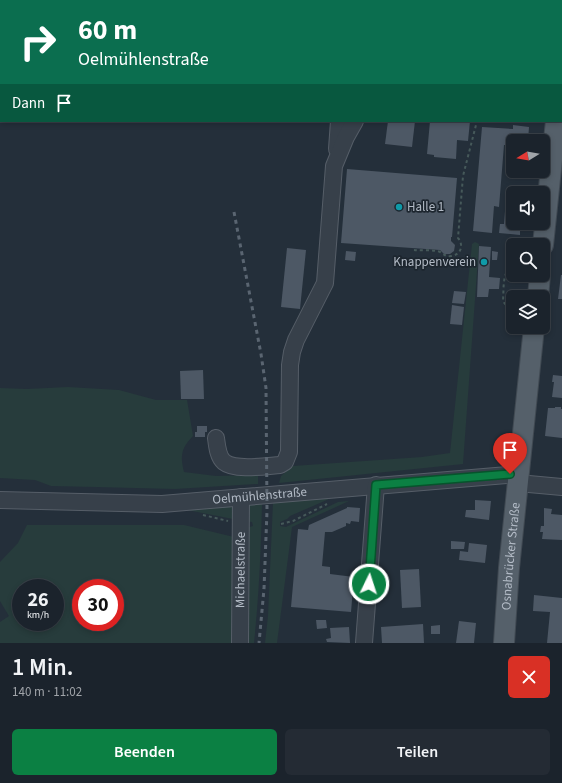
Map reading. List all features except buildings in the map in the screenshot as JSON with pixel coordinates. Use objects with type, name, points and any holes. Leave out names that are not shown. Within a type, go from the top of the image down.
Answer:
[{"type":"main road","points":[[544,238],[556,122]]},
{"type":"main road","name":"Osnabrücker Straße","points":[[504,643],[533,334]]},
{"type":"street","points":[[216,438],[217,450],[223,461],[232,466],[244,467],[280,465],[285,462],[288,457],[290,365],[296,340],[325,283],[339,122]]},
{"type":"street","points":[[337,155],[354,122]]},
{"type":"street","name":"Oelmühlenstraße","points":[[0,500],[162,504],[376,485],[519,478],[562,487]]},
{"type":"street","points":[[364,643],[376,485]]},
{"type":"street","name":"Michaelstraße","points":[[240,497],[240,643]]},
{"type":"path","points":[[414,250],[439,252],[447,256],[456,255],[460,252],[462,246],[461,241],[458,238],[463,176],[477,122]]},
{"type":"path","points":[[506,271],[503,301],[506,305]]},
{"type":"green space","points":[[475,242],[479,244],[463,464],[279,483],[281,476],[293,466],[422,457],[450,453],[472,244]]},
{"type":"green space","points":[[68,387],[119,390],[156,400],[187,400],[193,436],[186,444],[182,452],[184,472],[216,476],[258,475],[258,484],[175,489],[51,486],[35,480],[0,478],[0,388],[27,389]]},
{"type":"green space","points":[[336,496],[290,516],[280,522],[280,526],[286,527],[338,502],[349,501],[292,527],[277,643],[265,643],[268,616],[273,502]]},
{"type":"green space","points":[[252,502],[262,503],[258,590],[254,643],[243,643],[246,528],[253,526],[252,522],[246,521],[247,505]]},
{"type":"green space","points":[[226,505],[233,509],[238,520],[182,509]]},
{"type":"green space","points":[[27,525],[184,525],[234,537],[233,643],[0,643],[0,622],[9,616],[0,601],[0,562],[18,543]]},
{"type":"railway","points":[[234,212],[266,388],[267,511],[264,589],[259,643]]},
{"type":"place","name":"Halle 1","points":[[399,207]]},
{"type":"place","name":"Knappenverein","points":[[484,262]]},
{"type":"route","points":[[369,584],[376,485],[510,474]]}]
